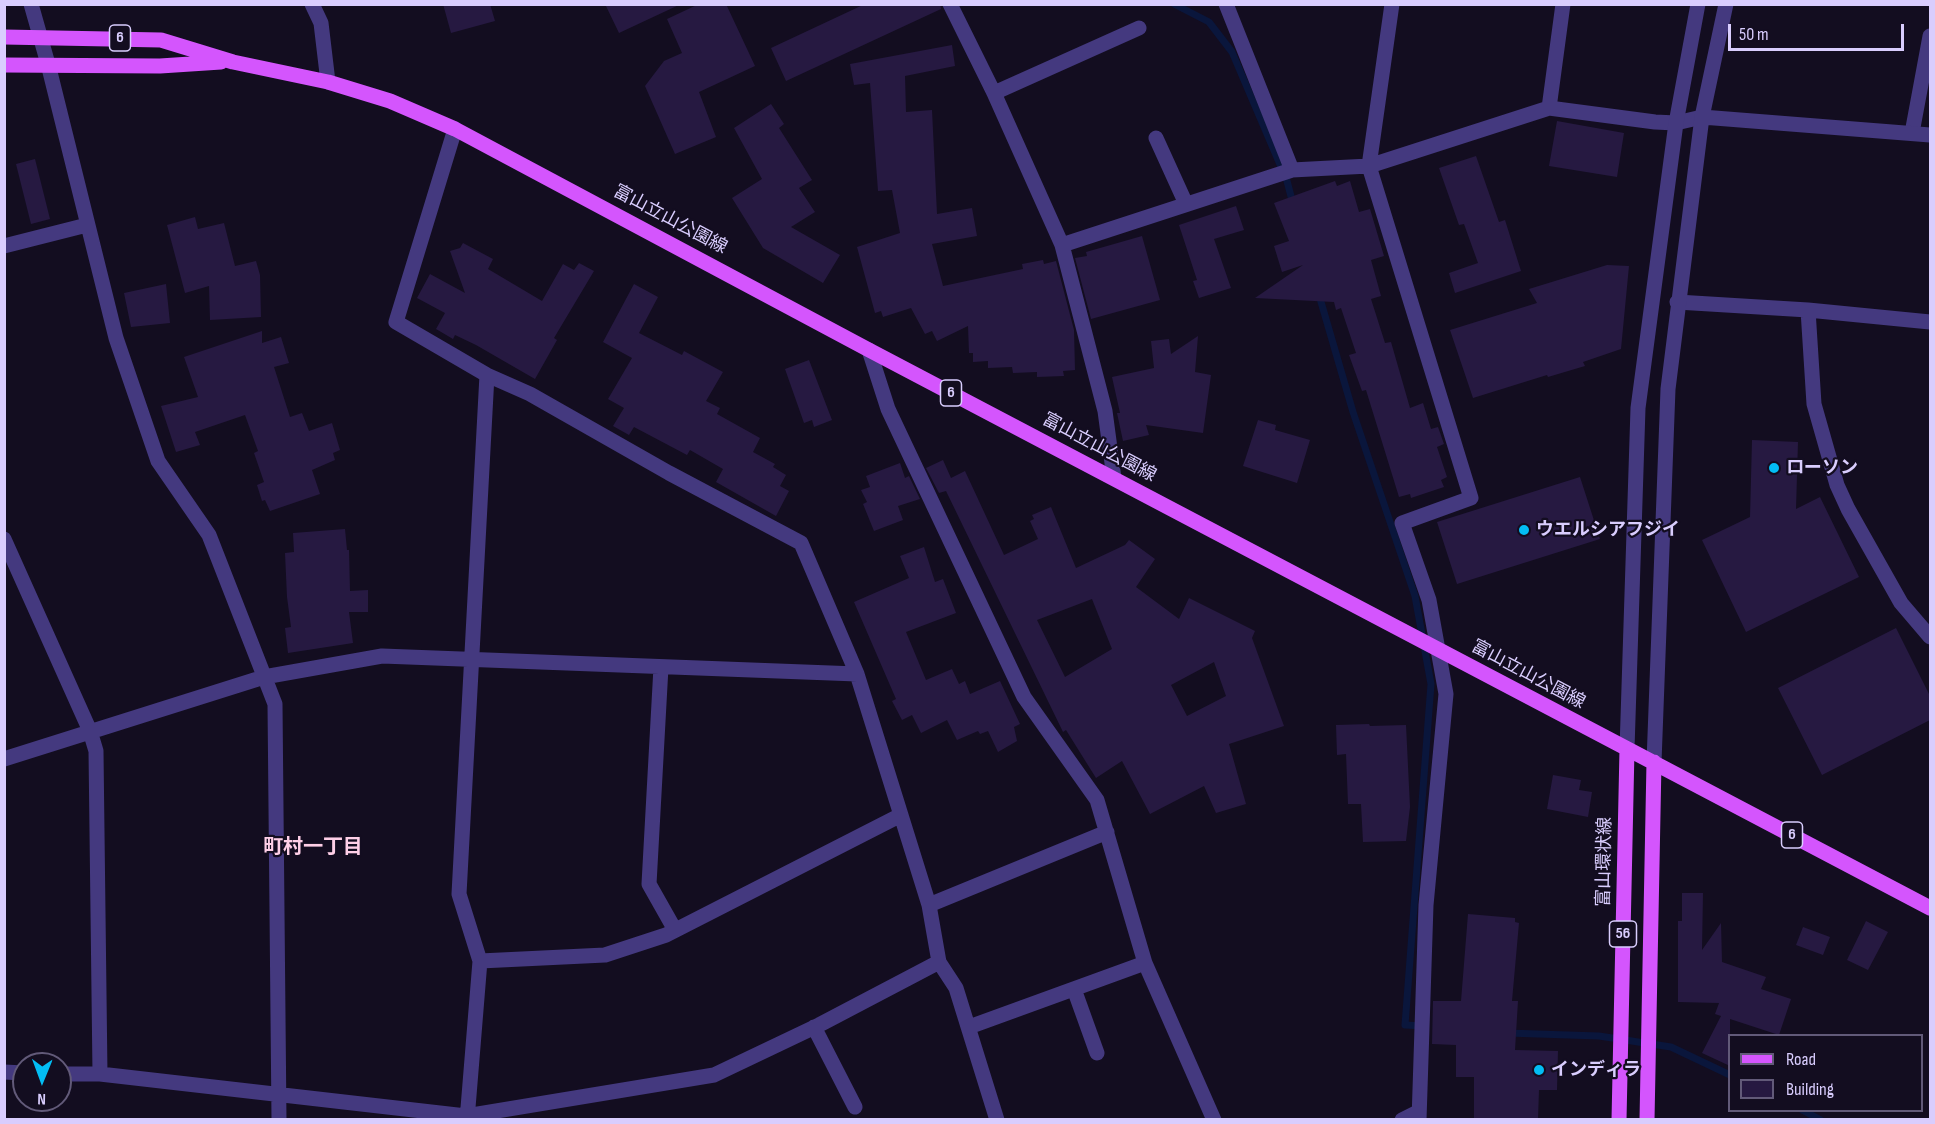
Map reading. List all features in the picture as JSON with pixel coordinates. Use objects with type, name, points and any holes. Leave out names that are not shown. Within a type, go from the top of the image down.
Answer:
[{"type":"main road","name":"富山立山公園線","points":[[4,37],[161,40],[233,62],[328,82],[390,101],[455,129],[869,350],[1930,908]]},
{"type":"main road","name":"富山立山公園線","points":[[4,64],[160,66],[233,62]]},
{"type":"main road","name":"富山環状線","points":[[1619,1119],[1627,749]]},
{"type":"main road","name":"56","points":[[1647,1119],[1654,762]]},
{"type":"street","points":[[31,4],[116,338],[158,461],[209,535],[275,704],[279,1119]]},
{"type":"street","points":[[312,4],[321,23],[328,82]]},
{"type":"street","points":[[950,4],[994,93],[1062,245],[1105,411],[1114,478]]},
{"type":"street","points":[[1226,4],[1292,170]]},
{"type":"street","points":[[1392,4],[1369,166],[1471,498],[1402,524],[1430,600],[1446,694],[1426,904],[1419,1116],[1402,1119]]},
{"type":"street","points":[[1549,108],[1563,4]]},
{"type":"street","points":[[1627,749],[1638,408],[1676,123],[1698,4]]},
{"type":"street","points":[[1654,762],[1668,389],[1677,302],[1702,117],[1726,4]]},
{"type":"street","points":[[994,93],[1139,28]]},
{"type":"street","points":[[1912,133],[1930,36]]},
{"type":"street","points":[[1062,245],[1292,170],[1369,166],[1549,108],[1676,123],[1702,117],[1930,135]]},
{"type":"street","points":[[455,129],[396,322],[488,375],[530,394],[669,473],[801,543],[857,674],[929,905],[939,962],[956,988],[997,1119]]},
{"type":"street","points":[[1156,138],[1186,204]]},
{"type":"street","points":[[4,246],[87,225]]},
{"type":"street","points":[[1677,302],[1809,310],[1930,322]]},
{"type":"street","points":[[1809,310],[1814,404],[1837,485],[1901,603],[1930,637]]},
{"type":"street","points":[[869,350],[888,409],[1024,697],[1097,800],[1145,963],[1214,1119]]},
{"type":"street","points":[[467,1118],[480,962],[459,894],[488,375]]},
{"type":"street","points":[[4,539],[90,731],[96,751],[100,1074]]},
{"type":"street","points":[[4,759],[264,677],[382,656],[857,674]]},
{"type":"street","points":[[661,667],[649,884],[675,930]]},
{"type":"street","points":[[480,962],[605,955],[675,930],[901,815]]},
{"type":"street","points":[[929,905],[1107,832]]},
{"type":"street","points":[[72,1074],[100,1074],[467,1118],[714,1075],[814,1028],[939,962]]},
{"type":"street","points":[[969,1027],[1145,963]]},
{"type":"street","points":[[1074,989],[1097,1053]]},
{"type":"street","points":[[814,1028],[855,1107]]},
{"type":"building","points":[[443,4],[490,4],[495,21],[451,33]]},
{"type":"building","points":[[605,4],[681,4],[619,33]]},
{"type":"building","points":[[699,4],[726,4],[755,66],[699,92],[716,137],[675,154],[645,86],[664,61],[682,53],[667,19]]},
{"type":"building","points":[[865,4],[940,4],[941,9],[786,81],[771,48]]},
{"type":"building","points":[[952,45],[955,66],[905,76],[906,112],[932,110],[937,214],[972,208],[977,236],[932,244],[943,286],[1023,269],[1022,264],[1043,260],[1044,264],[1056,261],[1074,330],[1075,370],[1063,371],[1064,376],[1037,377],[1037,372],[1013,373],[1012,367],[988,368],[988,361],[973,362],[973,353],[969,353],[968,326],[937,341],[932,331],[925,334],[911,308],[883,317],[881,311],[875,313],[857,247],[900,233],[892,190],[878,191],[870,83],[854,85],[850,64]]},
{"type":"building","points":[[771,104],[784,124],[779,128],[812,180],[799,188],[815,212],[791,227],[840,255],[823,283],[763,248],[732,198],[762,179],[734,128]]},
{"type":"building","points":[[1557,121],[1624,133],[1617,177],[1549,166]]},
{"type":"building","points":[[1476,156],[1499,222],[1505,220],[1521,271],[1455,293],[1449,273],[1478,263],[1464,224],[1459,225],[1439,168]]},
{"type":"building","points":[[35,159],[50,219],[31,224],[16,164]]},
{"type":"building","points":[[1335,181],[1337,186],[1350,181],[1359,212],[1370,209],[1384,256],[1371,260],[1381,296],[1371,299],[1385,343],[1391,342],[1410,408],[1423,403],[1431,429],[1438,427],[1444,444],[1437,447],[1447,477],[1441,480],[1444,487],[1411,498],[1410,494],[1399,497],[1366,390],[1362,391],[1349,355],[1356,353],[1341,308],[1336,310],[1334,302],[1255,298],[1303,265],[1282,272],[1274,246],[1289,241],[1274,203]]},
{"type":"building","points":[[1236,206],[1244,230],[1214,239],[1231,288],[1199,298],[1193,281],[1197,280],[1179,225]]},
{"type":"building","points":[[195,217],[198,229],[224,223],[235,266],[256,261],[260,275],[261,317],[210,320],[209,286],[185,293],[167,225]]},
{"type":"building","points":[[1142,236],[1160,300],[1091,319],[1075,258],[1087,256],[1086,252]]},
{"type":"building","points":[[463,243],[493,259],[488,269],[542,301],[563,264],[574,270],[579,263],[594,271],[554,338],[557,340],[535,379],[476,345],[455,335],[453,339],[436,329],[445,313],[417,298],[430,274],[465,293],[450,251],[460,248]]},
{"type":"building","points":[[1607,265],[1629,266],[1621,349],[1583,362],[1585,366],[1473,398],[1450,330],[1537,303],[1529,289]]},
{"type":"building","points":[[166,284],[170,323],[131,327],[124,293]]},
{"type":"building","points":[[634,284],[658,297],[639,333],[682,355],[684,351],[723,372],[706,401],[720,408],[717,414],[760,438],[753,452],[775,464],[773,467],[786,475],[780,486],[789,491],[776,516],[716,482],[723,469],[690,450],[687,455],[634,427],[629,435],[613,426],[624,408],[608,399],[632,358],[603,342]]},
{"type":"building","points":[[262,331],[262,343],[281,337],[289,363],[274,367],[290,417],[302,413],[309,431],[332,423],[340,450],[333,453],[335,460],[312,470],[320,494],[270,511],[265,500],[262,501],[257,485],[264,482],[254,453],[258,451],[245,415],[195,432],[200,445],[176,452],[161,406],[198,397],[184,357]]},
{"type":"building","points":[[1198,336],[1195,372],[1211,375],[1203,433],[1146,425],[1149,435],[1123,441],[1112,377],[1154,368],[1151,341],[1169,339],[1171,354]]},
{"type":"building","points":[[809,360],[832,420],[814,427],[812,420],[804,423],[785,369]]},
{"type":"building","points":[[1258,420],[1276,425],[1275,430],[1310,440],[1297,483],[1243,466]]},
{"type":"building","points":[[1752,440],[1798,442],[1796,509],[1820,497],[1859,577],[1746,632],[1702,540],[1750,517]]},
{"type":"building","points":[[943,460],[951,478],[965,471],[1004,555],[1038,539],[1030,521],[1034,519],[1032,515],[1051,507],[1076,568],[1125,545],[1129,540],[1155,559],[1136,587],[1179,619],[1189,598],[1255,631],[1252,638],[1284,726],[1229,744],[1246,804],[1216,813],[1204,786],[1150,814],[1122,761],[1096,778],[1066,730],[1063,732],[946,491],[939,493],[926,468]],"holes":[[[1092,599],[1112,649],[1065,677],[1037,620]],[[1214,662],[1226,696],[1187,716],[1171,685]]]},
{"type":"building","points":[[900,463],[905,478],[909,476],[920,499],[898,506],[903,520],[874,531],[863,504],[867,502],[861,490],[870,487],[866,476]]},
{"type":"building","points":[[1580,477],[1600,539],[1457,584],[1437,522]]},
{"type":"building","points":[[345,529],[347,550],[349,550],[350,591],[368,590],[368,612],[349,612],[353,643],[288,653],[285,628],[291,627],[285,553],[294,552],[293,533]]},
{"type":"building","points":[[924,547],[935,582],[943,579],[956,613],[906,632],[926,680],[952,669],[959,684],[965,681],[970,694],[1000,681],[1020,724],[1014,727],[1017,741],[998,752],[988,731],[980,734],[978,731],[957,740],[947,720],[921,733],[912,715],[902,720],[892,701],[896,699],[854,602],[909,578],[900,556]]},
{"type":"building","points":[[1896,628],[1930,696],[1930,720],[1822,775],[1778,688]]},
{"type":"building","points":[[1369,724],[1370,726],[1406,725],[1410,807],[1406,841],[1363,842],[1361,804],[1348,804],[1346,754],[1337,755],[1336,725]]},
{"type":"building","points":[[1553,775],[1581,780],[1579,790],[1592,792],[1588,817],[1547,809]]},
{"type":"building","points":[[1682,893],[1703,893],[1702,950],[1721,923],[1722,962],[1766,977],[1761,989],[1791,999],[1779,1034],[1730,1019],[1728,1065],[1702,1053],[1721,1016],[1715,1014],[1719,1003],[1678,1002],[1678,921],[1682,921]]},
{"type":"building","points":[[1468,914],[1515,918],[1515,922],[1519,923],[1512,1001],[1518,1001],[1515,1050],[1558,1051],[1557,1090],[1539,1090],[1538,1119],[1474,1119],[1474,1077],[1456,1077],[1456,1045],[1432,1044],[1433,1001],[1461,1001]]},
{"type":"building","points":[[1866,921],[1888,932],[1868,970],[1847,960]]},
{"type":"building","points":[[1803,927],[1830,937],[1823,955],[1796,945]]},
{"type":"waterway","points":[[1174,4],[1209,22],[1232,52],[1287,181],[1293,204]]},
{"type":"waterway","points":[[1319,295],[1353,412],[1415,596],[1431,684],[1405,1025],[1424,1026]]},
{"type":"waterway","points":[[1507,1033],[1599,1036],[1671,1047],[1728,1074]]},
{"type":"waterway","points":[[1806,1112],[1821,1120]]},
{"type":"place","name":"ローソン","points":[[1774,468]]},
{"type":"place","name":"ウエルシアフジイ","points":[[1524,530]]},
{"type":"place","name":"インディラ","points":[[1539,1070]]},
{"type":"district","name":"町村一丁目","points":[[313,848]]}]
